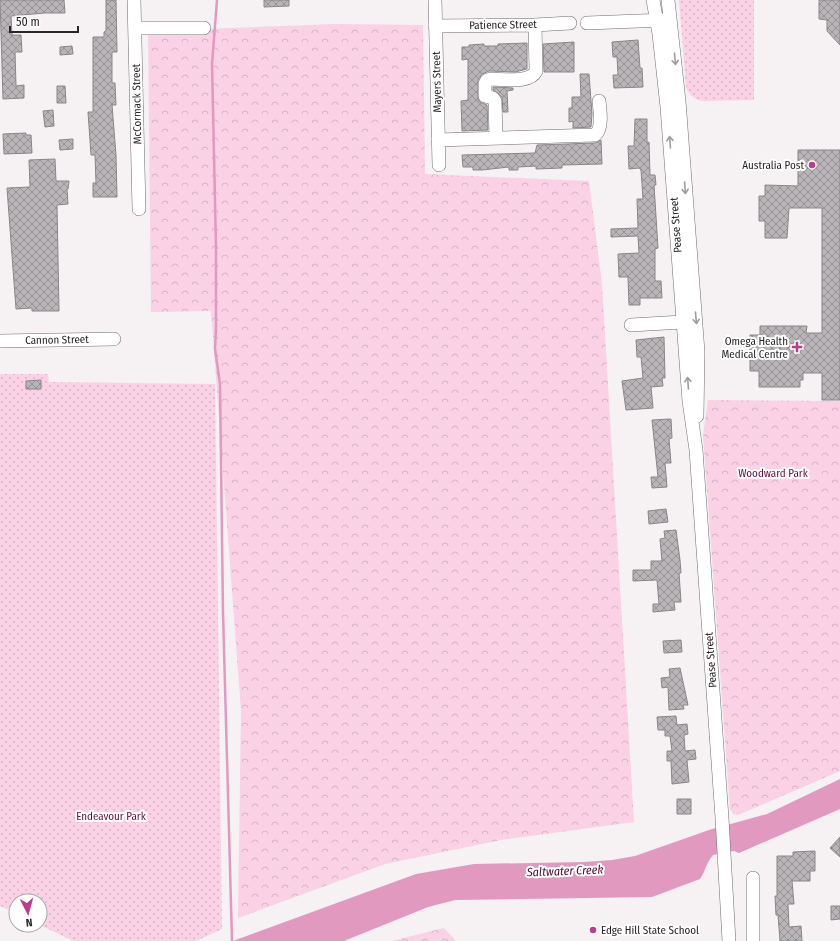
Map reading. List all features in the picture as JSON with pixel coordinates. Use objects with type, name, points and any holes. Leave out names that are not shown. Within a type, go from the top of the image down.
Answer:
[{"type":"street","name":"McCormack Street","points":[[134,0],[139,209]]},
{"type":"street","name":"Mayers Street","points":[[435,0],[439,165]]},
{"type":"street","name":"Pease Street","points":[[653,0],[657,21],[667,107],[689,401],[696,450],[722,818],[729,941]]},
{"type":"street","name":"Pease Street","points":[[668,0],[671,20],[698,352],[696,450]]},
{"type":"street","points":[[587,23],[671,20]]},
{"type":"street","name":"Patience Street","points":[[435,26],[535,25],[570,23]]},
{"type":"street","points":[[496,138],[495,100],[485,96],[485,84],[487,80],[490,79],[527,79],[534,75],[536,71],[535,25]]},
{"type":"street","points":[[135,28],[204,28]]},
{"type":"street","points":[[438,140],[595,135],[600,127],[599,101]]},
{"type":"street","points":[[631,325],[683,322]]},
{"type":"street","name":"Cannon Street","points":[[0,341],[114,339]]},
{"type":"street","name":"Pease Street","points":[[725,870],[734,941]]},
{"type":"street","points":[[753,878],[753,941]]},
{"type":"green space","points":[[679,0],[754,0],[754,100],[702,101],[694,98],[690,94],[686,87]]},
{"type":"green space","points":[[334,24],[423,25],[425,174],[589,181],[602,284],[634,822],[501,840],[385,864],[238,918],[241,711],[211,311],[151,312],[148,31]]},
{"type":"green space","name":"Endeavour Park","points":[[0,374],[48,374],[49,382],[215,384],[222,929],[196,941],[73,941],[48,929],[48,893],[8,893],[8,910],[0,906]]},
{"type":"green space","name":"Woodward Park","points":[[708,400],[840,401],[840,771],[738,815],[733,814],[730,809],[703,435]]},
{"type":"green space","points":[[444,928],[456,941],[391,941]]},
{"type":"water","name":"Saltwater Creek","points":[[840,779],[840,809],[739,853],[734,851],[713,855],[700,879],[652,897],[455,900],[428,907],[344,941],[233,941],[416,874],[474,864],[584,862],[612,860],[635,856],[709,830],[767,814]]},
{"type":"building","points":[[0,0],[64,0],[65,13],[11,16],[12,35],[21,35],[22,52],[15,52],[16,86],[24,85],[24,98],[3,99]]},
{"type":"building","points":[[106,0],[116,0],[117,52],[112,52],[112,83],[115,83],[116,105],[112,105],[116,155],[117,197],[93,197],[93,183],[96,183],[95,155],[91,155],[88,112],[93,112],[93,37],[104,37],[104,32],[106,31]]},
{"type":"building","points":[[264,0],[289,0],[289,6],[264,7]]},
{"type":"building","points":[[819,0],[840,0],[840,45],[827,31],[827,20],[819,19]]},
{"type":"building","points":[[638,40],[643,87],[614,88],[613,75],[618,75],[617,57],[613,57],[612,42]]},
{"type":"building","points":[[574,42],[574,72],[544,72],[543,44]]},
{"type":"building","points":[[527,43],[527,69],[515,72],[489,71],[482,74],[478,80],[478,99],[480,102],[487,105],[488,130],[462,131],[461,101],[468,100],[468,59],[462,60],[462,47],[484,44],[484,46],[498,46],[498,44]]},
{"type":"building","points":[[72,46],[73,54],[60,55],[60,47]]},
{"type":"building","points":[[580,74],[589,74],[592,114],[591,127],[573,128],[573,121],[569,122],[569,108],[572,108],[572,97],[581,97]]},
{"type":"building","points":[[57,86],[65,86],[66,103],[57,103]]},
{"type":"building","points":[[493,87],[513,88],[513,90],[507,91],[508,112],[503,112],[502,97],[493,90]]},
{"type":"building","points":[[53,110],[54,126],[45,127],[43,111]]},
{"type":"building","points":[[635,119],[647,119],[647,143],[649,142],[650,175],[655,175],[656,185],[654,185],[658,248],[655,249],[655,281],[661,281],[662,298],[640,298],[640,305],[629,305],[628,277],[619,277],[618,254],[639,253],[638,236],[611,237],[611,229],[638,228],[637,199],[643,199],[641,170],[639,168],[629,169],[628,146],[634,146]]},
{"type":"building","points":[[26,133],[26,135],[31,135],[32,153],[4,154],[3,134]]},
{"type":"building","points":[[73,139],[73,149],[60,150],[59,140]]},
{"type":"building","points":[[601,140],[602,164],[562,165],[562,168],[536,169],[536,166],[518,167],[518,170],[509,170],[509,167],[473,170],[473,167],[463,167],[462,155],[535,153],[537,145],[595,143]]},
{"type":"building","points":[[798,150],[840,150],[840,400],[822,400],[822,373],[803,373],[803,380],[800,380],[800,387],[759,387],[759,371],[750,371],[750,335],[760,335],[760,326],[807,326],[806,333],[822,333],[822,208],[789,208],[787,238],[765,238],[765,221],[759,221],[759,196],[765,196],[765,185],[798,186]]},
{"type":"building","points":[[55,159],[56,181],[69,181],[67,189],[68,204],[57,205],[59,311],[32,311],[32,308],[16,309],[7,188],[30,187],[29,160]]},
{"type":"building","points":[[664,337],[665,378],[662,378],[663,386],[651,387],[653,408],[626,410],[622,381],[643,378],[641,357],[637,357],[636,340]]},
{"type":"building","points":[[41,380],[41,389],[26,389],[26,381]]},
{"type":"building","points":[[671,419],[672,438],[669,439],[671,463],[665,463],[667,487],[652,488],[651,477],[658,477],[652,420]]},
{"type":"building","points":[[666,509],[668,522],[649,524],[648,511]]},
{"type":"building","points":[[676,530],[681,573],[679,573],[681,602],[674,602],[675,610],[653,612],[653,604],[659,604],[657,580],[633,581],[633,570],[651,570],[651,561],[662,561],[660,539],[665,538],[664,531]]},
{"type":"building","points":[[681,640],[682,652],[664,653],[663,641]]},
{"type":"building","points":[[680,668],[688,705],[683,705],[684,709],[669,710],[668,687],[662,688],[661,678],[670,677],[669,669]]},
{"type":"building","points":[[676,716],[677,725],[687,724],[688,734],[684,735],[685,751],[695,750],[696,759],[687,760],[689,782],[672,784],[671,761],[667,761],[667,751],[672,751],[670,736],[665,736],[665,730],[658,730],[657,717]]},
{"type":"building","points":[[677,799],[691,799],[691,814],[677,814]]},
{"type":"building","points":[[840,837],[840,857],[830,848]]},
{"type":"building","points":[[815,851],[815,871],[810,871],[810,881],[792,881],[794,904],[788,904],[789,927],[801,926],[802,941],[780,941],[775,896],[777,896],[777,856],[793,856],[793,852]]},
{"type":"building","points":[[831,906],[840,906],[840,919],[831,920]]},
{"type":"waterway","points":[[217,0],[212,64],[216,247],[215,349],[220,384],[223,613],[232,941]]},
{"type":"place","name":"Australia Post","points":[[812,165]]},
{"type":"place","name":"Omega Health Medical Centre","points":[[797,347]]},
{"type":"place","name":"Edge Hill State School","points":[[593,930]]}]
